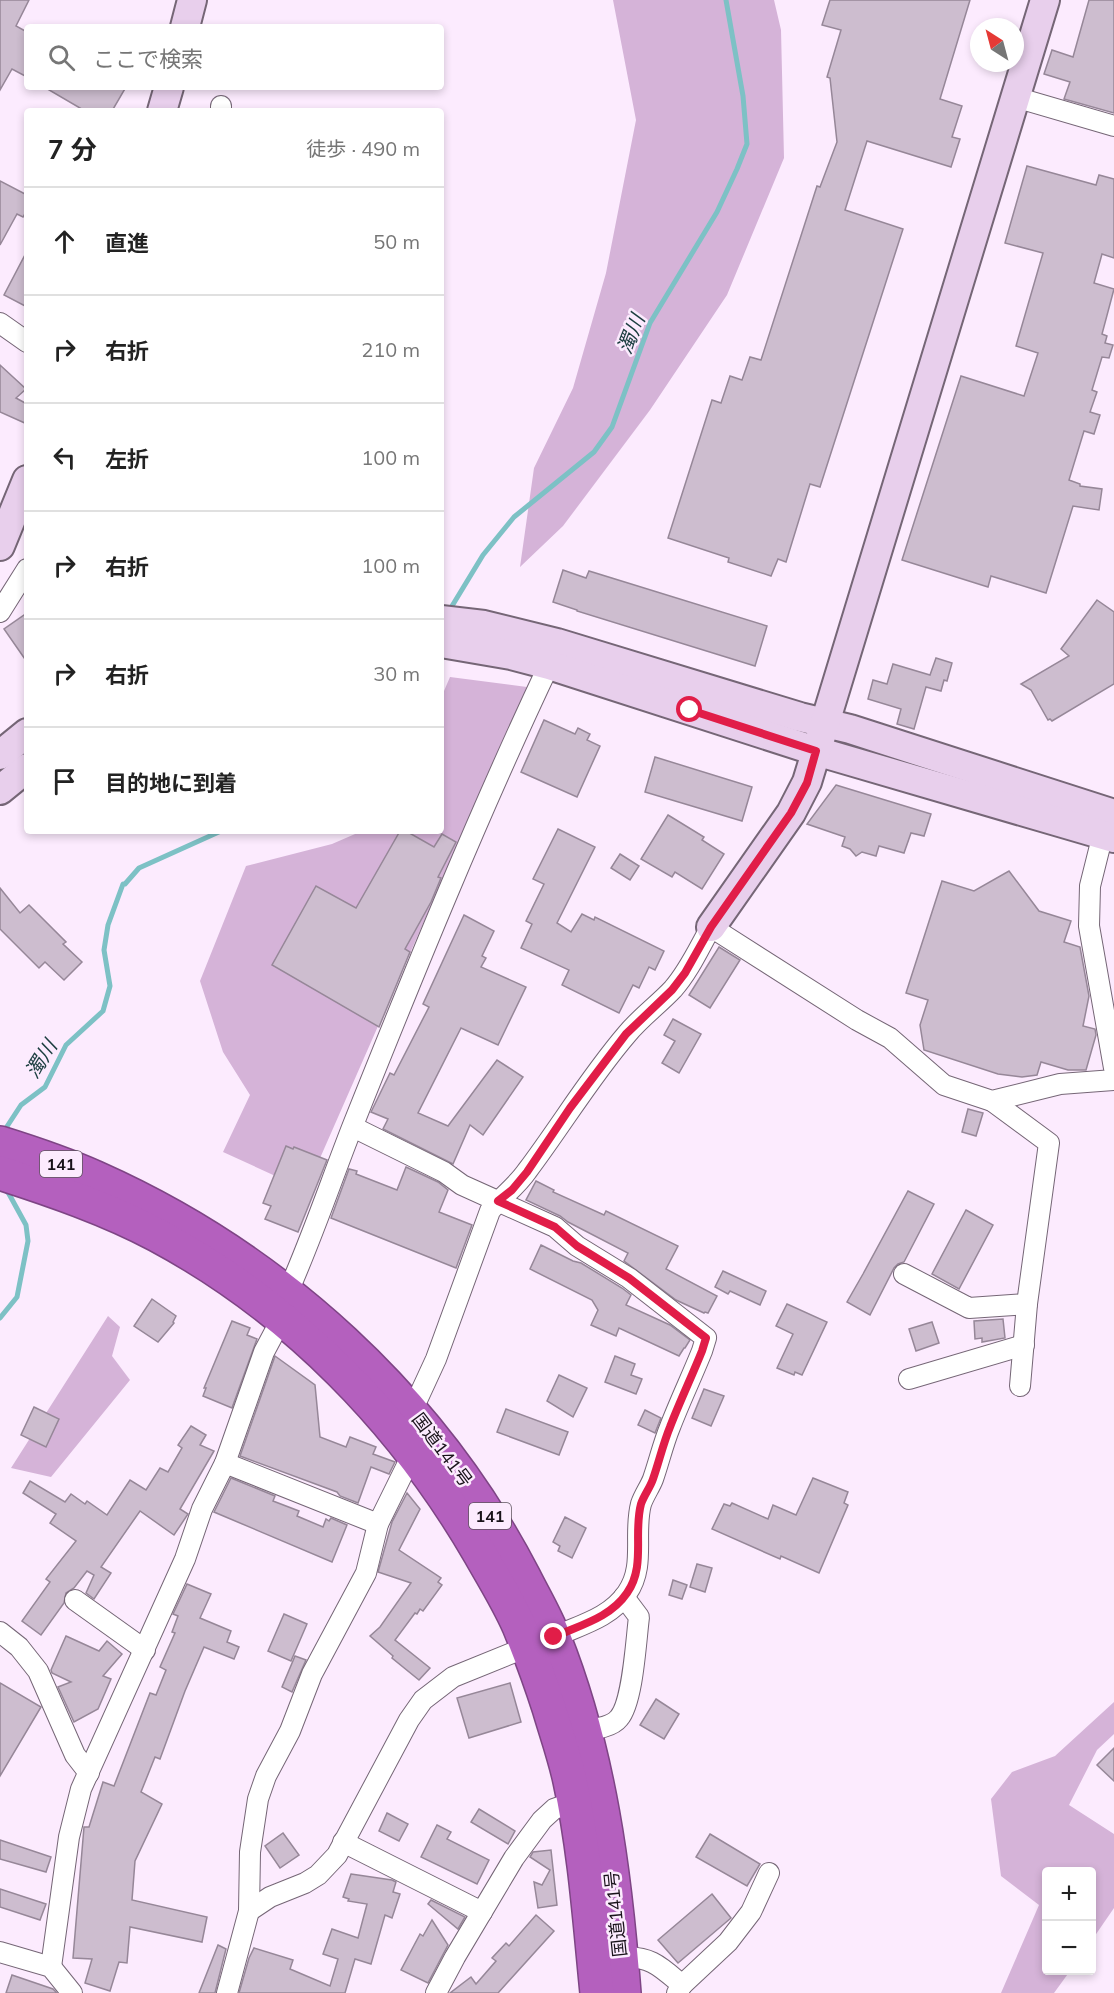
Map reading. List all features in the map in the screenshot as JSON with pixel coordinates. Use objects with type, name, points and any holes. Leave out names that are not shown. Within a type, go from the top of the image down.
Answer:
[{"type":"highway","name":"国道141号","points":[[0,1143],[74,1169],[156,1234],[235,1283],[332,1330],[409,1406],[466,1479],[497,1526],[540,1642],[585,1730],[607,1829],[624,1993]]},
{"type":"highway","name":"国道141号","points":[[0,1173],[117,1202]]},
{"type":"highway","name":"国道141号","points":[[284,1306],[413,1453],[463,1524],[518,1624],[540,1642],[558,1738],[570,1781],[597,1993]]},
{"type":"street","points":[[186,24],[192,0]]},
{"type":"street","points":[[409,1406],[418,1398],[436,1359],[490,1211],[527,1172],[570,1108],[626,1034],[672,990],[685,973],[711,927],[791,813],[807,783],[1045,0]]},
{"type":"street","points":[[163,108],[168,90]]},
{"type":"street","points":[[1015,97],[1114,126]]},
{"type":"street","points":[[0,323],[24,340]]},
{"type":"street","points":[[0,546],[24,487]]},
{"type":"street","points":[[0,612],[24,574]]},
{"type":"street","points":[[444,621],[549,665],[816,751],[1110,829]]},
{"type":"street","points":[[444,643],[480,637],[557,643],[800,717],[861,733],[1110,829]]},
{"type":"street","points":[[51,1967],[69,1837],[81,1789],[185,1559],[202,1509],[225,1463],[264,1352],[301,1264],[352,1127],[445,900],[549,665]]},
{"type":"street","points":[[0,755],[24,735]]},
{"type":"street","points":[[0,790],[24,770]]},
{"type":"street","points":[[1110,829],[1090,886],[1089,926],[1114,1068]]},
{"type":"street","points":[[711,927],[857,1020],[890,1038],[944,1084],[992,1101],[1049,1143],[1020,1386]]},
{"type":"street","points":[[992,1101],[1060,1084],[1114,1080]]},
{"type":"street","points":[[249,1911],[270,1897],[305,1883],[328,1867],[409,1720],[423,1700],[453,1677],[605,1615],[624,1597],[635,1577],[639,1560],[637,1521],[642,1501],[706,1338],[629,1278],[577,1246],[555,1227],[462,1185],[444,1172],[352,1127]]},
{"type":"street","points":[[904,1274],[969,1308],[1028,1304]]},
{"type":"street","points":[[918,1370],[1024,1345]]},
{"type":"street","points":[[227,1993],[249,1911],[250,1852],[261,1791],[266,1776],[290,1731],[312,1674],[366,1573],[378,1524],[413,1453]]},
{"type":"street","points":[[225,1463],[378,1524]]},
{"type":"street","points":[[585,1730],[606,1726],[619,1719],[627,1701],[639,1617],[624,1597]]},
{"type":"street","points":[[75,1600],[145,1650]]},
{"type":"street","points":[[0,1632],[19,1647],[38,1671],[75,1755],[89,1773]]},
{"type":"street","points":[[436,1993],[514,1858],[542,1820],[554,1809],[573,1802]]},
{"type":"street","points":[[343,1842],[482,1912]]},
{"type":"street","points":[[621,1958],[638,1956],[659,1965],[680,1989],[728,1942],[751,1912],[769,1873]]},
{"type":"street","points":[[0,1952],[51,1967],[72,1993]]},
{"type":"shaded area","points":[[613,0],[774,0],[781,30],[784,158],[727,295],[650,410],[563,526],[520,567],[534,468],[573,388],[606,273],[636,120]]},
{"type":"shaded area","points":[[450,677],[527,687],[306,1190],[223,1152],[250,1095],[223,1052],[200,981],[246,866],[332,844],[355,834],[444,834],[444,691]]},
{"type":"shaded area","points":[[108,1316],[120,1327],[112,1356],[130,1380],[51,1477],[11,1468]]},
{"type":"shaded area","points":[[1114,1702],[1114,1734],[1097,1750],[1069,1805],[1114,1834],[1114,1908],[1096,1934],[1096,1867],[1042,1867],[1042,1975],[1067,1975],[1054,1993],[1001,1993],[1039,1905],[1001,1876],[991,1799],[1012,1772],[1055,1756]]},
{"type":"building","points":[[0,0],[29,0],[16,26],[24,30],[24,75],[12,69],[0,90]]},
{"type":"building","points":[[830,0],[970,0],[940,99],[962,106],[952,137],[960,139],[951,167],[867,141],[845,210],[903,229],[820,487],[810,484],[786,562],[778,559],[771,576],[728,562],[729,558],[668,538],[712,400],[721,403],[730,376],[742,380],[750,357],[761,360],[817,186],[820,187],[837,142],[830,78],[827,77],[841,30],[822,25]]},
{"type":"building","points":[[1089,0],[1114,0],[1114,113],[1064,99],[1070,82],[1044,74],[1052,50],[1073,57]]},
{"type":"building","points":[[49,90],[124,90],[114,108],[80,108]]},
{"type":"building","points":[[1027,166],[1096,185],[1099,175],[1114,179],[1114,258],[1102,254],[1094,283],[1114,289],[1102,334],[1107,336],[1105,343],[1113,345],[1109,358],[1102,357],[1092,390],[1097,392],[1090,412],[1100,415],[1094,434],[1084,431],[1069,480],[1080,486],[1102,489],[1099,510],[1073,506],[1046,593],[991,576],[988,587],[902,560],[961,376],[1024,396],[1038,353],[1016,346],[1043,253],[1005,243]]},
{"type":"building","points":[[0,181],[24,193],[24,215],[23,217],[17,214],[0,245]]},
{"type":"building","points":[[24,257],[24,305],[4,295]]},
{"type":"building","points":[[0,365],[24,387],[24,391],[16,398],[24,402],[24,423],[0,412]]},
{"type":"building","points":[[563,570],[586,578],[589,571],[767,626],[755,666],[553,602]]},
{"type":"building","points":[[1097,600],[1114,612],[1114,684],[1052,721],[1048,720],[1031,690],[1021,684],[1069,656],[1061,649]]},
{"type":"building","points":[[24,615],[24,658],[4,629]]},
{"type":"building","points":[[936,658],[952,663],[947,681],[944,680],[941,691],[926,687],[914,729],[897,724],[901,709],[868,699],[873,680],[887,684],[893,664],[930,675]]},
{"type":"building","points":[[544,720],[575,734],[578,728],[590,734],[587,740],[600,746],[577,797],[521,772]]},
{"type":"building","points":[[655,757],[752,787],[742,821],[645,792]]},
{"type":"building","points":[[836,785],[931,814],[924,836],[911,833],[904,853],[879,846],[876,856],[862,852],[856,856],[850,849],[842,846],[845,837],[807,824]]},
{"type":"building","points":[[668,815],[704,837],[702,840],[724,854],[702,889],[675,872],[672,877],[641,859]]},
{"type":"building","points":[[558,829],[595,847],[557,923],[571,932],[582,914],[594,920],[595,917],[664,951],[655,970],[649,967],[639,988],[633,985],[619,1013],[562,985],[569,970],[521,948],[532,924],[526,921],[544,884],[533,879]]},
{"type":"building","points":[[398,834],[411,834],[434,847],[442,834],[456,842],[438,877],[441,878],[431,902],[405,949],[410,952],[379,1027],[272,965],[316,886],[356,908]]},
{"type":"building","points":[[620,854],[639,866],[630,880],[611,868]]},
{"type":"building","points":[[1009,871],[1039,911],[1071,921],[1064,942],[1080,947],[1089,996],[1083,1026],[1095,1029],[1096,1035],[1086,1070],[1068,1070],[1041,1062],[1037,1075],[1022,1077],[998,1074],[924,1050],[920,1025],[928,1000],[906,993],[942,881],[974,891]]},
{"type":"building","points":[[0,888],[20,913],[29,905],[66,942],[63,944],[82,962],[64,980],[45,962],[39,968],[0,929]]},
{"type":"building","points":[[464,915],[494,931],[482,956],[486,958],[481,967],[526,987],[498,1045],[461,1028],[418,1113],[448,1126],[497,1060],[523,1077],[483,1135],[470,1125],[453,1164],[383,1129],[388,1119],[371,1112],[390,1073],[394,1075],[429,1007],[423,1004]]},
{"type":"building","points":[[719,947],[740,960],[710,1008],[689,995]]},
{"type":"building","points":[[673,1019],[701,1034],[679,1073],[662,1063],[675,1041],[664,1035]]},
{"type":"building","points":[[968,1109],[983,1113],[976,1136],[962,1132]]},
{"type":"building","points":[[286,1146],[327,1160],[298,1232],[265,1219],[271,1206],[263,1203]]},
{"type":"building","points":[[406,1167],[438,1182],[448,1190],[439,1212],[472,1225],[456,1268],[331,1218],[349,1169],[397,1190]]},
{"type":"building","points":[[536,1181],[554,1190],[553,1192],[604,1215],[606,1211],[678,1246],[666,1269],[717,1296],[708,1313],[676,1300],[624,1261],[628,1253],[526,1200]]},
{"type":"building","points":[[908,1191],[934,1204],[904,1262],[894,1268],[870,1315],[847,1302]]},
{"type":"building","points":[[966,1210],[993,1225],[959,1289],[932,1274]]},
{"type":"building","points":[[541,1245],[581,1263],[622,1288],[631,1295],[626,1305],[670,1325],[690,1340],[679,1356],[619,1328],[616,1336],[591,1325],[598,1310],[592,1300],[530,1269]]},
{"type":"building","points":[[723,1271],[766,1291],[760,1305],[730,1291],[728,1294],[715,1287]]},
{"type":"building","points":[[152,1299],[176,1316],[174,1323],[158,1342],[134,1326]]},
{"type":"building","points":[[787,1304],[827,1322],[802,1375],[795,1372],[794,1375],[777,1368],[793,1334],[776,1326]]},
{"type":"building","points":[[1003,1319],[1005,1338],[982,1342],[982,1338],[975,1339],[974,1321]]},
{"type":"building","points":[[232,1321],[250,1328],[247,1335],[257,1339],[232,1408],[203,1396],[206,1388],[204,1388]]},
{"type":"building","points":[[932,1322],[939,1343],[916,1351],[909,1329]]},
{"type":"building","points":[[275,1356],[315,1385],[320,1437],[346,1447],[350,1437],[376,1447],[373,1454],[395,1462],[389,1474],[371,1467],[358,1503],[340,1496],[337,1492],[240,1456]]},
{"type":"building","points":[[615,1356],[635,1364],[631,1375],[642,1379],[636,1394],[605,1382]]},
{"type":"building","points":[[559,1375],[587,1388],[573,1417],[547,1401]]},
{"type":"building","points":[[704,1389],[724,1396],[711,1426],[692,1418]]},
{"type":"building","points":[[34,1407],[59,1419],[46,1447],[21,1435]]},
{"type":"building","points":[[506,1409],[568,1432],[559,1455],[497,1432]]},
{"type":"building","points":[[645,1410],[661,1418],[655,1433],[638,1425]]},
{"type":"building","points":[[191,1426],[206,1435],[200,1445],[214,1451],[180,1509],[188,1514],[174,1535],[140,1511],[101,1567],[111,1573],[94,1599],[86,1593],[94,1575],[87,1571],[74,1588],[66,1593],[64,1603],[41,1635],[22,1621],[50,1582],[46,1579],[76,1541],[50,1523],[56,1514],[23,1493],[30,1481],[65,1502],[71,1494],[85,1504],[87,1501],[107,1515],[130,1480],[146,1490],[160,1468],[168,1472],[182,1448],[178,1445]]},
{"type":"building","points":[[231,1478],[275,1496],[273,1501],[299,1511],[297,1516],[323,1527],[326,1519],[329,1521],[331,1518],[347,1525],[332,1562],[214,1512]]},
{"type":"building","points":[[813,1478],[848,1492],[844,1503],[848,1505],[819,1573],[781,1556],[780,1559],[712,1529],[724,1504],[730,1506],[732,1503],[768,1519],[773,1505],[796,1515]]},
{"type":"building","points":[[407,1493],[420,1509],[399,1550],[441,1578],[438,1582],[442,1585],[423,1611],[420,1609],[417,1614],[415,1613],[395,1640],[430,1668],[419,1680],[370,1636],[380,1627],[411,1583],[378,1572],[392,1522]]},
{"type":"building","points":[[565,1517],[586,1528],[572,1558],[558,1551],[560,1546],[553,1542]]},
{"type":"building","points":[[697,1564],[712,1568],[705,1592],[690,1587]]},
{"type":"building","points":[[673,1580],[687,1585],[682,1599],[669,1595]]},
{"type":"building","points":[[187,1584],[211,1594],[200,1618],[231,1631],[227,1642],[239,1647],[234,1659],[204,1647],[160,1759],[155,1757],[141,1792],[162,1804],[135,1861],[132,1900],[207,1917],[202,1942],[130,1927],[127,1963],[119,1962],[110,1991],[85,1983],[92,1959],[73,1958],[84,1827],[89,1827],[103,1782],[114,1786],[150,1693],[156,1695],[166,1670],[160,1667],[175,1633],[172,1632],[178,1616],[173,1614]]},
{"type":"building","points":[[284,1614],[307,1624],[291,1661],[268,1651]]},
{"type":"building","points":[[66,1636],[99,1651],[107,1641],[122,1654],[103,1676],[111,1679],[98,1709],[74,1722],[58,1687],[71,1682],[52,1673],[51,1670]]},
{"type":"building","points":[[295,1656],[306,1660],[292,1692],[282,1687]]},
{"type":"building","points":[[0,1683],[41,1707],[0,1776]]},
{"type":"building","points":[[510,1683],[521,1722],[469,1738],[457,1698]]},
{"type":"building","points":[[656,1699],[679,1714],[664,1739],[640,1725]]},
{"type":"building","points":[[1114,1748],[1114,1781],[1097,1765]]},
{"type":"building","points":[[479,1809],[515,1831],[508,1844],[471,1822]]},
{"type":"building","points":[[387,1813],[408,1824],[399,1841],[379,1831]]},
{"type":"building","points":[[437,1825],[451,1832],[447,1839],[489,1860],[477,1884],[421,1857]]},
{"type":"building","points":[[283,1833],[299,1855],[280,1868],[265,1846]]},
{"type":"building","points":[[710,1834],[760,1864],[747,1886],[696,1857]]},
{"type":"building","points":[[0,1840],[51,1857],[46,1872],[0,1859]]},
{"type":"building","points":[[551,1850],[557,1905],[538,1908],[534,1882],[542,1885],[550,1870],[530,1857],[533,1852]]},
{"type":"building","points":[[351,1874],[392,1880],[396,1882],[393,1892],[400,1894],[392,1918],[385,1915],[371,1964],[355,1959],[345,1993],[239,1993],[254,1948],[293,1960],[290,1969],[330,1986],[338,1959],[323,1954],[332,1929],[358,1938],[367,1904],[348,1901],[349,1899],[343,1897]]},
{"type":"building","points":[[0,1889],[46,1904],[40,1920],[0,1907]]},
{"type":"building","points":[[712,1894],[731,1918],[678,1963],[658,1940]]},
{"type":"building","points":[[431,1900],[465,1917],[458,1929],[428,1904]]},
{"type":"building","points":[[536,1915],[554,1931],[498,1993],[450,1993],[471,1977],[476,1984],[496,1961],[492,1958],[506,1943],[509,1946]]},
{"type":"building","points":[[432,1920],[448,1945],[428,1983],[401,1970],[420,1934],[423,1936]]},
{"type":"building","points":[[218,1945],[226,1949],[215,1993],[199,1993]]},
{"type":"building","points":[[12,1975],[53,1989],[57,1993],[6,1993]]},
{"type":"waterway","name":"濁川","points":[[449,611],[483,555],[514,517],[594,452],[612,427],[650,323],[717,212],[737,169],[747,144],[743,96],[726,0]]},
{"type":"waterway","name":"濁川","points":[[5,1134],[6,1128],[21,1105],[45,1087],[66,1045],[103,1011],[110,986],[104,950],[108,925],[123,884],[139,868],[214,834]]},
{"type":"waterway","name":"濁川","points":[[0,1318],[17,1297],[28,1241],[26,1225],[4,1188]]},
{"type":"route","points":[[554,1637],[605,1615],[628,1591],[635,1577],[639,1560],[637,1521],[642,1501],[706,1338],[629,1278],[577,1246],[555,1227],[498,1201],[512,1190],[527,1172],[570,1108],[626,1034],[672,990],[685,973],[711,927],[791,813],[807,783],[816,751],[690,710]]}]
